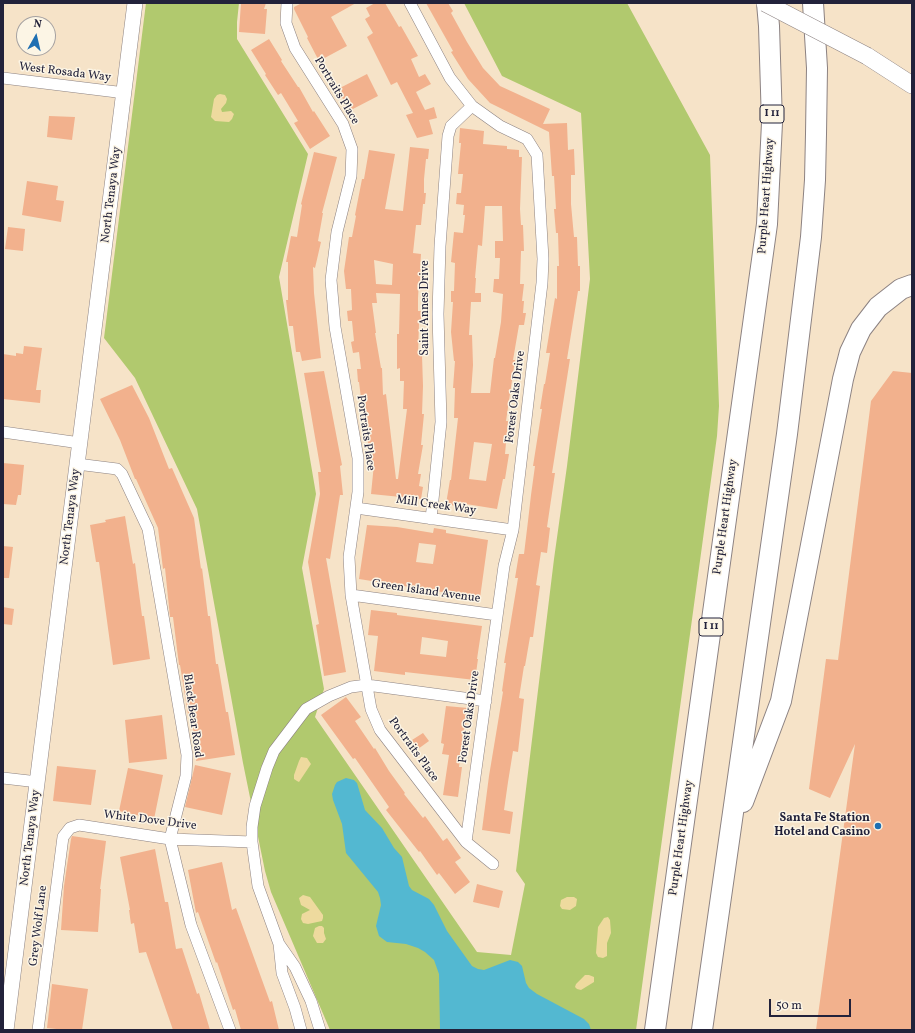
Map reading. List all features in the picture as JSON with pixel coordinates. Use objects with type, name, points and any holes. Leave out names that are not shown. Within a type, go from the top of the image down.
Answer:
[{"type":"highway","name":"Purple Heart Highway","points":[[655,1030],[767,224],[772,123],[769,26],[766,3]]},
{"type":"highway","points":[[702,1030],[787,434],[811,237],[815,180],[817,68],[814,8]]},
{"type":"highway","points":[[729,838],[780,702],[843,379],[850,352],[861,329],[878,307],[901,289],[912,285]]},
{"type":"main road","points":[[766,3],[867,56],[912,85]]},
{"type":"street","name":"North Tenaya Way","points":[[6,1030],[136,3]]},
{"type":"street","name":"Portraits Place","points":[[287,3],[286,23],[295,48],[343,124],[352,149],[351,176],[338,232],[331,280],[335,327],[358,458],[358,492],[348,557],[351,595],[371,709],[380,730],[466,842],[493,864]]},
{"type":"street","name":"Forest Oaks Drive","points":[[410,3],[450,78],[472,106],[500,126],[527,139],[537,155],[543,259],[542,283],[513,530],[504,566],[466,842]]},
{"type":"street","name":"West Rosada Way","points":[[3,78],[125,94]]},
{"type":"street","name":"Saint Annes Drive","points":[[431,519],[442,422],[438,299],[440,246],[448,136],[451,126],[472,106]]},
{"type":"street","points":[[3,432],[80,443]]},
{"type":"street","name":"Black Bear Road","points":[[78,464],[116,469],[122,474],[148,530],[187,755],[186,776],[170,839],[191,925],[230,1030]]},
{"type":"street","name":"Mill Creek Way","points":[[356,508],[513,530]]},
{"type":"street","name":"Green Island Avenue","points":[[351,595],[497,615]]},
{"type":"street","points":[[301,1030],[295,1008],[282,973],[279,944],[258,886],[252,842],[252,827],[255,806],[274,751],[306,709],[329,696],[351,687],[367,685],[486,701]]},
{"type":"street","points":[[3,778],[38,782]]},
{"type":"street","name":"White Dove Drive","points":[[70,828],[79,825],[170,839],[252,842]]},
{"type":"street","name":"Grey Wolf Lane","points":[[38,1030],[63,837],[70,828]]},
{"type":"street","points":[[279,944],[295,967],[311,1001],[320,1030]]},
{"type":"green space","points":[[146,3],[239,3],[237,39],[308,154],[279,277],[316,494],[302,568],[324,689],[315,717],[477,952],[511,955],[525,884],[516,871],[590,279],[581,113],[502,76],[464,3],[627,3],[710,155],[719,406],[717,436],[636,1030],[330,1030],[271,892],[265,871],[243,763],[197,509],[135,378],[104,338]]},
{"type":"sand","points":[[220,94],[225,95],[227,99],[226,103],[221,109],[222,112],[231,111],[234,114],[229,122],[215,121],[211,117],[214,99]]},
{"type":"sand","points":[[301,757],[307,758],[311,764],[299,782],[294,779],[294,775]]},
{"type":"sand","points":[[303,895],[310,897],[323,915],[322,921],[308,924],[303,923],[301,919],[302,914],[310,910],[301,905],[299,898]]},
{"type":"sand","points":[[567,897],[574,897],[577,899],[576,906],[570,910],[562,909],[560,906],[561,900]]},
{"type":"sand","points":[[608,917],[610,920],[611,933],[607,943],[607,956],[603,958],[598,957],[596,953],[598,927],[604,918]]},
{"type":"sand","points":[[319,926],[324,928],[326,939],[323,943],[317,943],[313,936],[315,928]]},
{"type":"sand","points":[[585,975],[594,977],[594,982],[581,990],[577,989],[575,987],[576,984]]},
{"type":"water","points":[[346,778],[354,780],[357,783],[365,810],[382,828],[394,848],[402,857],[409,886],[412,890],[429,899],[434,905],[447,931],[472,966],[484,970],[510,960],[518,962],[522,966],[526,983],[529,988],[537,994],[584,1019],[589,1024],[591,1030],[440,1030],[439,974],[434,960],[418,948],[406,944],[387,942],[379,936],[376,926],[381,905],[378,892],[346,853],[342,824],[332,794],[337,782]]},
{"type":"building","points":[[241,3],[266,3],[264,9],[267,9],[265,34],[239,32]]},
{"type":"building","points":[[302,3],[356,3],[331,17],[347,46],[319,61],[294,9],[294,7]]},
{"type":"building","points":[[375,3],[385,3],[399,27],[401,26],[418,56],[411,59],[419,77],[425,74],[431,84],[416,92],[425,110],[434,107],[437,118],[429,120],[433,134],[417,138],[406,115],[413,113],[397,82],[391,85],[367,37],[373,33],[365,19],[370,16],[366,8]]},
{"type":"building","points":[[426,3],[448,3],[453,11],[451,13],[483,68],[500,86],[550,109],[543,124],[567,123],[568,150],[574,149],[575,175],[571,175],[571,204],[574,237],[577,237],[578,266],[580,266],[580,291],[578,291],[567,359],[570,359],[552,473],[555,473],[547,527],[550,528],[547,553],[541,552],[536,585],[540,586],[533,637],[530,637],[519,698],[524,699],[518,752],[513,751],[504,810],[513,812],[510,834],[482,830],[489,776],[503,692],[506,663],[504,663],[518,578],[515,578],[519,554],[524,554],[535,466],[533,466],[542,409],[540,409],[550,353],[546,353],[555,298],[557,299],[557,266],[559,266],[558,233],[556,233],[554,209],[556,209],[554,176],[552,176],[549,132],[490,103],[468,79],[451,52],[453,51]]},
{"type":"building","points":[[269,39],[313,112],[314,111],[330,136],[310,149],[294,123],[298,121],[281,93],[278,95],[251,50]]},
{"type":"building","points":[[367,74],[378,96],[349,111],[338,89]]},
{"type":"building","points":[[49,116],[75,117],[72,140],[47,137]]},
{"type":"building","points":[[460,128],[484,131],[483,144],[507,146],[507,149],[519,150],[519,157],[522,157],[520,209],[521,225],[523,225],[524,251],[521,251],[520,284],[524,284],[522,301],[524,301],[523,313],[526,313],[524,325],[519,325],[513,360],[515,360],[506,421],[508,421],[505,454],[509,454],[505,479],[503,479],[497,509],[466,504],[465,508],[446,504],[451,480],[458,418],[454,418],[455,388],[453,388],[455,361],[451,332],[453,302],[451,302],[451,291],[454,291],[455,263],[451,262],[454,232],[463,233],[465,215],[463,215],[464,205],[456,204],[457,193],[461,193],[463,174],[458,174],[461,143],[459,143]],"holes":[[[485,206],[502,206],[503,241],[495,241],[495,258],[500,258],[499,279],[494,279],[493,292],[503,294],[501,322],[494,358],[490,393],[471,393],[473,365],[472,335],[469,335],[471,302],[481,302],[481,293],[475,293],[475,278],[478,245],[482,246]],[[474,442],[492,444],[486,481],[469,479]]]},
{"type":"building","points":[[410,147],[429,149],[428,159],[426,159],[424,179],[424,193],[426,193],[425,204],[423,204],[421,225],[416,225],[413,253],[421,254],[418,311],[421,311],[421,323],[419,323],[418,355],[422,355],[422,414],[424,414],[421,445],[423,445],[418,474],[421,474],[419,486],[423,487],[421,499],[371,494],[374,464],[370,465],[366,422],[364,422],[358,382],[357,369],[361,369],[359,352],[353,353],[351,342],[354,341],[352,321],[348,321],[347,311],[352,310],[351,289],[346,289],[344,271],[349,237],[352,237],[362,179],[364,179],[369,150],[395,154],[385,209],[403,211]],"holes":[[[374,260],[393,264],[392,285],[376,284]],[[376,293],[400,294],[399,334],[397,334],[397,369],[400,368],[400,381],[404,381],[403,409],[407,409],[398,479],[396,479],[386,394],[383,395],[382,368],[375,333],[372,303],[377,303]]]},
{"type":"building","points":[[314,152],[337,157],[322,213],[318,241],[321,242],[315,268],[313,267],[314,293],[321,358],[302,361],[300,352],[296,352],[293,326],[289,326],[286,300],[288,300],[288,262],[286,262],[291,236],[297,237],[301,204]]},
{"type":"building","points":[[27,181],[58,186],[56,200],[64,201],[61,222],[22,215]]},
{"type":"building","points":[[8,227],[25,229],[23,251],[5,249]]},
{"type":"building","points":[[24,346],[42,348],[36,390],[41,390],[40,403],[3,399],[3,354],[16,356],[16,353],[23,354]]},
{"type":"building","points":[[324,371],[342,465],[340,466],[343,495],[340,495],[330,559],[326,558],[346,672],[324,676],[316,625],[319,624],[308,562],[320,494],[318,472],[321,472],[304,373]]},
{"type":"building","name":"Santa Fe Station Hotel and Casino","points":[[893,371],[912,373],[912,1030],[816,1030],[855,744],[830,798],[809,789],[826,659],[838,660],[871,401]]},
{"type":"building","points":[[132,385],[149,418],[169,469],[172,468],[194,518],[208,616],[210,616],[216,664],[218,664],[235,755],[196,761],[197,755],[191,714],[188,714],[179,665],[173,617],[170,617],[165,568],[163,569],[158,528],[135,479],[120,440],[100,399]]},
{"type":"building","points":[[3,463],[24,465],[21,495],[18,495],[16,505],[3,504]]},
{"type":"building","points":[[125,516],[133,564],[135,563],[142,616],[144,616],[150,659],[113,665],[99,562],[96,562],[90,525]]},
{"type":"building","points":[[367,525],[397,527],[433,533],[434,528],[446,530],[446,533],[488,540],[480,598],[359,579]],"holes":[[[419,543],[436,545],[433,564],[416,562]]]},
{"type":"building","points":[[3,546],[13,547],[9,578],[3,578]]},
{"type":"building","points":[[3,607],[14,609],[12,625],[3,624]]},
{"type":"building","points":[[371,610],[397,613],[397,615],[482,626],[475,680],[405,672],[405,675],[374,671],[378,636],[368,635]],"holes":[[[422,637],[448,641],[446,657],[420,654]]]},
{"type":"building","points":[[346,697],[361,717],[355,721],[374,749],[375,748],[405,793],[404,794],[423,818],[425,816],[443,841],[447,838],[461,858],[455,862],[470,882],[455,894],[439,873],[437,875],[420,851],[419,852],[386,810],[389,807],[355,758],[353,759],[321,715]]},
{"type":"building","points":[[446,706],[468,708],[459,767],[462,767],[458,797],[443,795],[449,755],[442,754],[444,744],[441,743]]},
{"type":"building","points":[[162,715],[167,759],[129,763],[125,720]]},
{"type":"building","points":[[423,733],[429,741],[418,749],[412,740]]},
{"type":"building","points":[[195,765],[231,773],[222,815],[185,807]]},
{"type":"building","points":[[57,766],[96,770],[91,805],[53,801]]},
{"type":"building","points":[[128,768],[163,775],[154,819],[119,811]]},
{"type":"building","points":[[72,836],[106,841],[100,889],[98,932],[61,930],[64,886]]},
{"type":"building","points":[[155,849],[165,902],[168,902],[176,949],[182,948],[197,994],[199,993],[210,1030],[173,1030],[146,952],[139,953],[134,923],[131,924],[130,910],[120,857]]},
{"type":"building","points":[[222,862],[232,910],[236,908],[270,1002],[272,1001],[279,1030],[241,1030],[235,1009],[233,1010],[198,912],[196,913],[188,870]]},
{"type":"building","points":[[477,884],[503,891],[499,908],[473,902]]},
{"type":"building","points":[[52,984],[88,989],[82,1030],[47,1028]]},
{"type":"place","name":"Santa Fe Station Hotel and Casino","points":[[878,826]]}]
